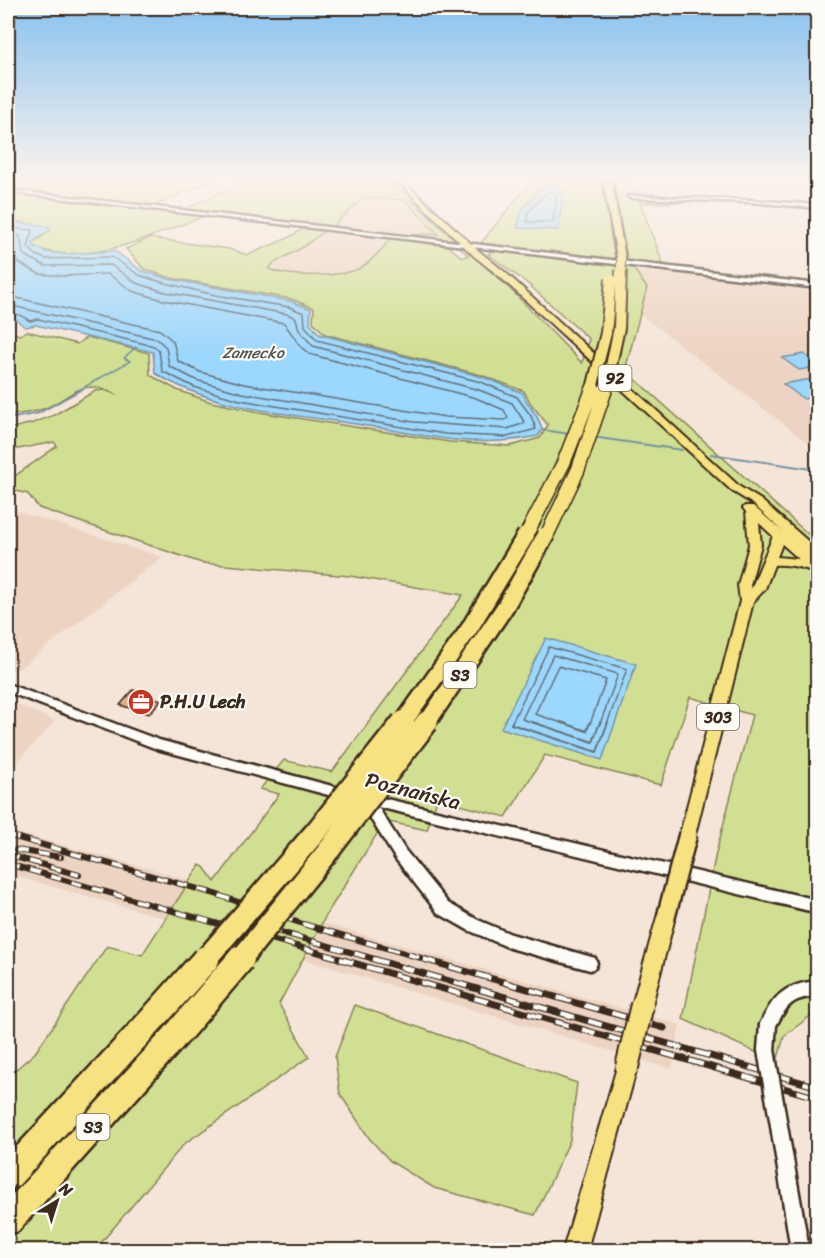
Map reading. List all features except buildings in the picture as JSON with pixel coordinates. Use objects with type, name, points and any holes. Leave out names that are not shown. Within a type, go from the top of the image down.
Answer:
[{"type":"highway","name":"S3","points":[[8,1221],[178,1033],[296,891],[395,766],[463,670],[530,563],[578,469],[604,400],[615,357],[621,318],[610,238]]},
{"type":"highway","name":"S3","points":[[8,1176],[156,1016],[275,880],[375,757],[441,668],[508,567],[562,466],[591,394],[606,336],[611,297],[611,238]]},
{"type":"main road","name":"92","points":[[463,238],[736,489],[757,502],[816,564]]},
{"type":"main road","name":"92","points":[[736,489],[752,511],[786,535]]},
{"type":"main road","name":"303","points":[[575,1251],[627,1067],[747,600],[744,585],[756,545],[752,511]]},
{"type":"main road","name":"303","points":[[747,600],[759,589],[770,561],[786,535]]},
{"type":"main road","points":[[756,545],[766,537],[786,535]]},
{"type":"main road","points":[[770,561],[788,560],[816,564]]},
{"type":"street","points":[[408,238],[818,286]]},
{"type":"street","name":"Poznańska","points":[[8,688],[157,744],[365,799],[818,907]]},
{"type":"street","points":[[365,799],[400,854],[443,908],[510,941],[590,963]]},
{"type":"street","points":[[800,1251],[766,1050],[768,1025],[780,1002],[797,990],[818,988]]},
{"type":"shaded area","points":[[316,238],[391,238],[366,265],[356,271],[325,274],[277,273],[269,269],[274,263]]},
{"type":"shaded area","points":[[632,267],[817,289],[817,450],[640,314],[647,288]]},
{"type":"shaded area","points":[[8,508],[162,557],[16,671],[8,666]]},
{"type":"shaded area","points":[[8,700],[55,721],[8,772]]},
{"type":"shaded area","points":[[8,830],[158,871],[309,919],[680,1025],[672,1069],[8,874]]},
{"type":"green space","points":[[41,238],[148,238],[119,247],[74,254],[52,253],[33,246],[34,241]]},
{"type":"green space","points":[[149,238],[229,249],[248,255],[288,238],[316,238],[274,263],[269,269],[289,274],[317,275],[346,272],[365,265],[391,238],[445,244],[462,257],[468,256],[460,247],[466,249],[511,290],[582,363],[589,339],[528,284],[488,254],[490,254],[489,251],[497,250],[565,259],[568,255],[481,243],[485,238],[653,238],[663,264],[659,270],[633,268],[647,288],[625,370],[817,542],[817,1011],[784,1036],[777,1062],[683,1019],[716,853],[752,715],[690,697],[661,785],[545,755],[506,817],[437,799],[427,830],[385,821],[328,912],[279,1004],[309,1057],[184,1144],[95,1250],[8,1250],[8,1076],[35,1053],[107,946],[142,955],[200,865],[215,882],[279,794],[260,789],[284,760],[332,772],[463,595],[350,576],[202,563],[39,508],[28,494],[8,489],[8,481],[57,446],[54,442],[18,449],[9,447],[8,429],[54,415],[95,391],[105,390],[117,395],[103,389],[83,388],[51,406],[8,416],[8,332],[20,335],[27,331],[77,344],[87,337],[149,353],[150,375],[177,390],[211,402],[259,412],[450,442],[510,446],[540,438],[548,425],[524,391],[481,375],[325,334],[313,322],[314,308],[291,299],[171,278],[144,269],[126,249]]},
{"type":"green space","points":[[429,238],[453,238],[446,240]]},
{"type":"green space","points":[[355,1005],[577,1083],[570,1140],[535,1215],[434,1188],[390,1161],[369,1138],[340,1094],[335,1057]]},
{"type":"water","name":"Zamecko","points":[[8,238],[39,238],[34,241],[33,246],[46,252],[65,254],[115,251],[142,271],[169,279],[290,301],[311,309],[310,323],[319,334],[483,377],[523,393],[542,430],[538,436],[513,440],[466,441],[249,408],[200,395],[155,373],[153,352],[36,325],[25,327],[17,320],[8,318]]},
{"type":"water","points":[[804,354],[817,364],[817,367],[799,370],[782,358]]},
{"type":"water","points":[[817,378],[817,396],[804,399],[783,384]]},
{"type":"water","points":[[546,638],[636,664],[602,760],[501,728]]},
{"type":"waterway","points":[[81,389],[130,361],[124,358],[136,347]]},
{"type":"waterway","points":[[8,419],[39,413],[84,388]]},
{"type":"waterway","points":[[543,430],[570,434]]},
{"type":"waterway","points":[[592,437],[682,450]]},
{"type":"waterway","points":[[711,454],[818,470]]},
{"type":"railway","points":[[8,835],[212,893],[303,924],[428,960]]},
{"type":"railway","points":[[16,850],[61,857]]},
{"type":"railway","points":[[8,855],[79,875]]},
{"type":"railway","points":[[8,864],[345,960]]},
{"type":"railway","points":[[270,929],[378,960]]},
{"type":"railway","points":[[340,959],[818,1098]]},
{"type":"railway","points":[[373,959],[818,1087]]},
{"type":"railway","points":[[423,959],[664,1028]]},
{"type":"place","name":"P.H.U Lech","points":[[141,702]]}]
